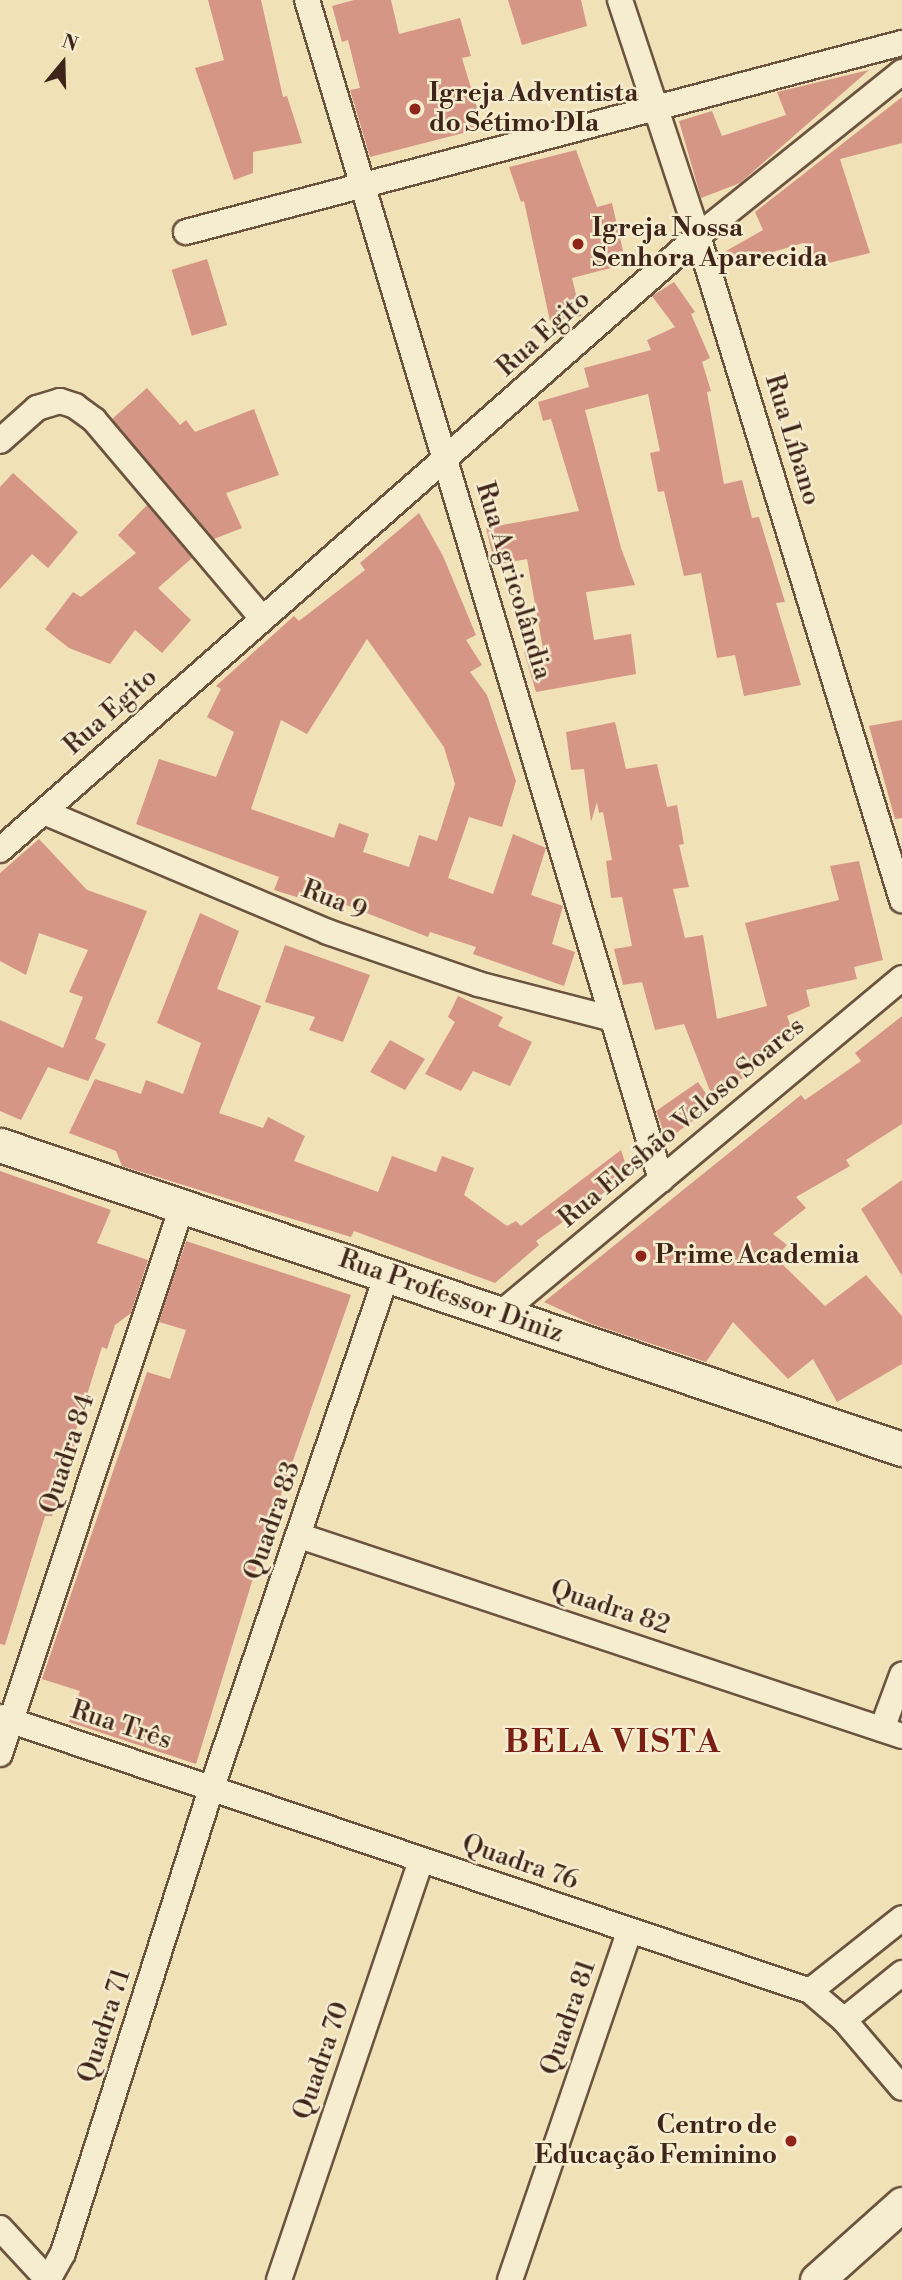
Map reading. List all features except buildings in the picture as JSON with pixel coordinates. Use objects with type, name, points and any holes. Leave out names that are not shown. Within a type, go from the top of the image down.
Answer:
[{"type":"street","name":"Rua Agricolândia","points":[[307,0],[661,1180]]},
{"type":"street","name":"Rua Líbano","points":[[620,0],[652,106],[698,236],[902,900]]},
{"type":"street","points":[[186,232],[652,106],[902,43]]},
{"type":"street","name":"Rua Egito","points":[[0,850],[262,618],[446,462],[698,236],[902,72]]},
{"type":"street","points":[[0,441],[50,402],[75,406],[94,420],[262,618]]},
{"type":"street","name":"Rua 9","points":[[44,812],[328,932],[478,984],[613,1019]]},
{"type":"street","name":"Rua Elesbão Veloso Soares","points":[[500,1314],[902,978]]},
{"type":"street","name":"Rua Professor Diniz","points":[[0,1145],[902,1449]]},
{"type":"street","name":"Quadra 84","points":[[0,1754],[6,1719],[182,1206]]},
{"type":"street","name":"Quadra 83","points":[[212,1787],[387,1275]]},
{"type":"street","name":"Quadra 82","points":[[300,1536],[892,1732]]},
{"type":"street","points":[[892,1732],[902,1675]]},
{"type":"street","name":"Rua Três","points":[[6,1719],[212,1787]]},
{"type":"street","name":"Quadra 76","points":[[212,1787],[629,1933],[810,1991]]},
{"type":"street","name":"Quadra 71","points":[[48,2280],[63,2253],[212,1787]]},
{"type":"street","name":"Quadra 70","points":[[279,2280],[421,1860]]},
{"type":"street","points":[[902,1919],[810,1991],[844,2020],[902,2088]]},
{"type":"street","name":"Quadra 81","points":[[510,2280],[629,1933]]},
{"type":"street","points":[[844,2020],[902,1973]]},
{"type":"street","points":[[817,2280],[902,2204]]},
{"type":"street","points":[[0,2228],[48,2280]]},
{"type":"place","name":"Igreja Adventista do Sétimo DIa","points":[[415,109]]},
{"type":"place","name":"Igreja Nossa Senhora Aparecida","points":[[578,244]]},
{"type":"place","name":"Prime Academia","points":[[641,1256]]},
{"type":"place","name":"Centro de Educação Feminino","points":[[791,2141]]},
{"type":"district","name":"BELA VISTA","points":[[613,1743]]}]
